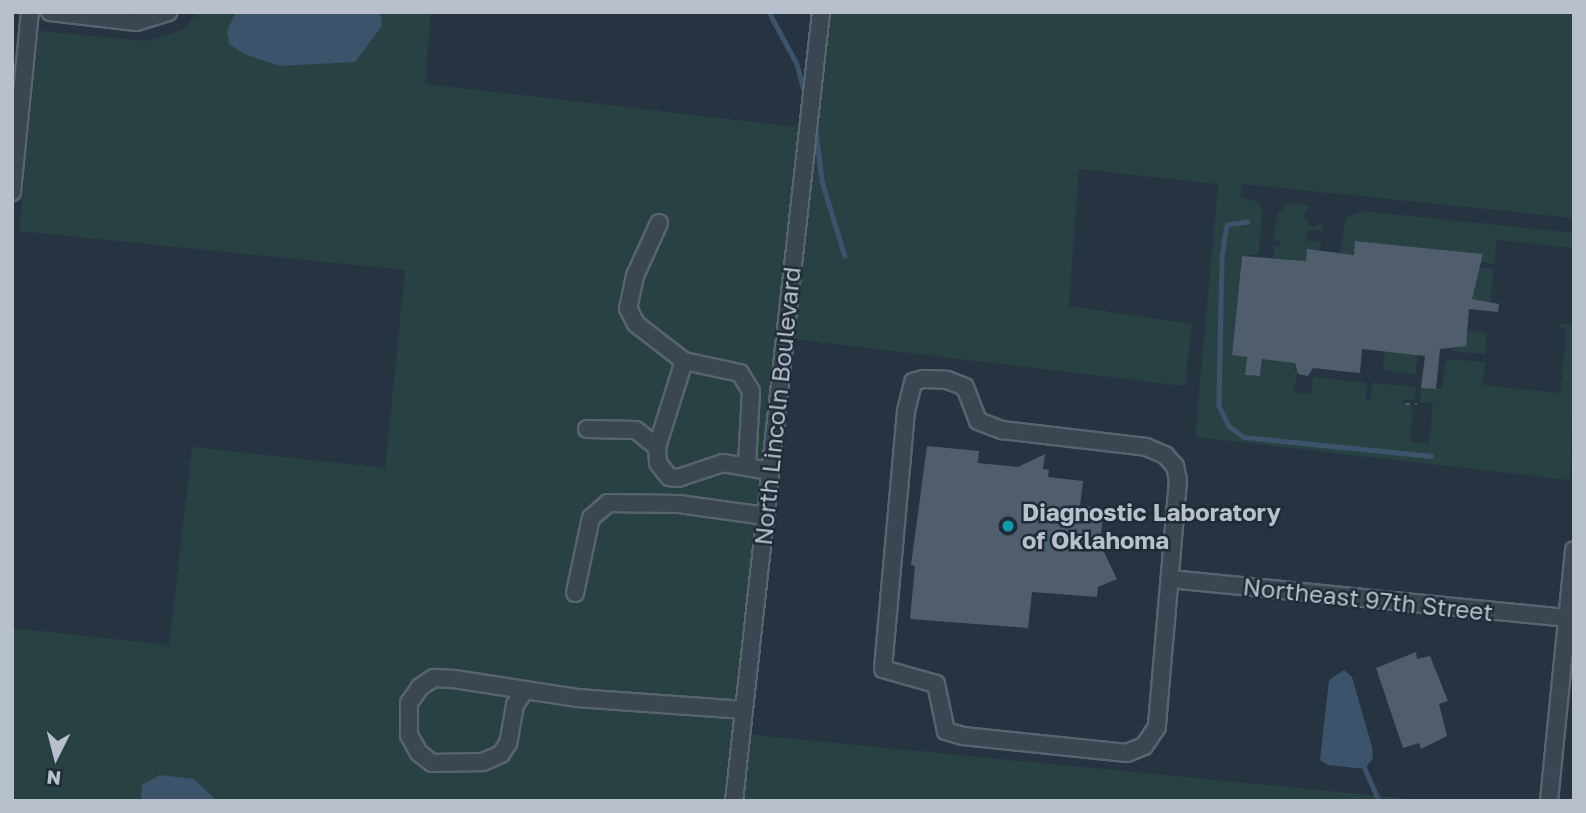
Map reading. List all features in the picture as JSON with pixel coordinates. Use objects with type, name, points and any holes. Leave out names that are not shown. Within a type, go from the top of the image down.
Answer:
[{"type":"street","points":[[12,192],[30,12]]},
{"type":"street","points":[[50,12],[136,22],[168,12]]},
{"type":"street","name":"North Lincoln Boulevard","points":[[734,801],[821,12]]},
{"type":"street","points":[[659,222],[635,276],[628,308],[636,324],[684,360],[740,373],[751,391],[747,466]]},
{"type":"street","points":[[684,360],[657,447],[659,463],[669,477],[723,463],[770,471]]},
{"type":"street","points":[[947,380],[965,387],[978,421],[1002,430],[1146,447],[1165,455],[1175,466],[1178,480],[1170,579],[1157,727],[1144,746],[1127,753],[946,731],[936,684],[883,669],[906,411],[914,382],[947,380]]},
{"type":"street","points":[[587,429],[636,430],[657,447]]},
{"type":"street","points":[[575,593],[591,518],[608,503],[679,504],[765,516]]},
{"type":"street","points":[[1549,801],[1574,550]]},
{"type":"street","name":"Northeast 97th Street","points":[[1170,579],[1566,618]]},
{"type":"street","points":[[526,690],[516,705],[508,743],[501,754],[483,762],[432,763],[419,753],[409,735],[409,703],[420,687],[434,678],[526,690],[744,709]]},
{"type":"path","points":[[1405,404],[1417,404]]},
{"type":"green space","points":[[197,12],[431,12],[425,84],[814,129],[825,12],[1574,12],[1574,218],[1242,184],[1240,197],[1258,202],[1262,210],[1259,254],[1241,256],[1232,355],[1246,357],[1245,375],[1260,376],[1263,359],[1296,351],[1294,370],[1298,371],[1293,392],[1311,394],[1313,377],[1367,383],[1366,400],[1370,401],[1373,383],[1416,387],[1415,400],[1402,400],[1402,404],[1413,405],[1410,442],[1429,444],[1433,404],[1420,402],[1421,388],[1442,389],[1446,359],[1485,362],[1483,385],[1560,393],[1567,330],[1557,324],[1574,324],[1570,480],[1195,437],[1218,184],[1079,169],[1069,306],[1192,324],[1185,386],[793,339],[779,348],[735,733],[1430,801],[12,801],[12,628],[169,645],[192,447],[385,468],[405,270],[19,231],[39,31],[146,41],[185,29]]},
{"type":"green space","points":[[1288,203],[1310,206],[1303,215],[1312,227],[1323,222],[1322,231],[1308,230],[1307,241],[1321,242],[1320,251],[1306,261],[1273,258],[1274,246],[1280,246],[1280,240],[1274,240],[1277,215]]},
{"type":"green space","points":[[1361,211],[1574,233],[1574,248],[1497,240],[1494,264],[1481,262],[1483,254],[1356,241],[1354,254],[1340,253],[1346,218]]},
{"type":"green space","points":[[1480,267],[1494,269],[1489,311],[1488,302],[1472,299]]},
{"type":"green space","points":[[1467,330],[1487,333],[1485,354],[1454,351]]},
{"type":"green space","points":[[1385,351],[1418,355],[1415,374],[1383,370]]},
{"type":"water","points":[[236,12],[380,12],[382,26],[355,62],[280,66],[244,54],[229,44],[227,31]]},
{"type":"water","points":[[1344,670],[1352,677],[1372,747],[1373,758],[1365,769],[1328,765],[1320,760],[1329,680]]},
{"type":"water","points":[[160,775],[194,779],[217,801],[141,801],[142,785]]},
{"type":"building","points":[[1355,241],[1483,254],[1472,299],[1499,304],[1498,312],[1469,309],[1466,346],[1440,349],[1436,389],[1421,388],[1425,356],[1362,349],[1360,373],[1313,368],[1308,376],[1298,374],[1295,363],[1262,359],[1260,376],[1245,375],[1247,357],[1232,355],[1242,256],[1306,261],[1307,249],[1354,255]]},
{"type":"building","name":"Diagnostic Laboratory of Oklahoma","points":[[927,446],[979,451],[978,463],[1018,467],[1045,454],[1043,469],[1049,470],[1048,477],[1083,481],[1080,506],[1104,508],[1100,544],[1117,579],[1098,587],[1097,597],[1032,592],[1028,628],[910,619],[915,566],[911,565]]},
{"type":"building","points":[[1416,652],[1417,659],[1430,656],[1448,701],[1439,704],[1447,736],[1421,749],[1419,743],[1403,748],[1376,668]]},
{"type":"waterway","points":[[769,12],[797,64],[805,94]]},
{"type":"waterway","points":[[815,122],[822,181],[845,256]]},
{"type":"waterway","points":[[1248,222],[1227,225],[1222,258],[1219,406],[1229,426],[1244,437],[1431,456]]},
{"type":"waterway","points":[[1365,769],[1379,801]]},
{"type":"place","name":"Diagnostic Laboratory of Oklahoma","points":[[1008,526]]}]
